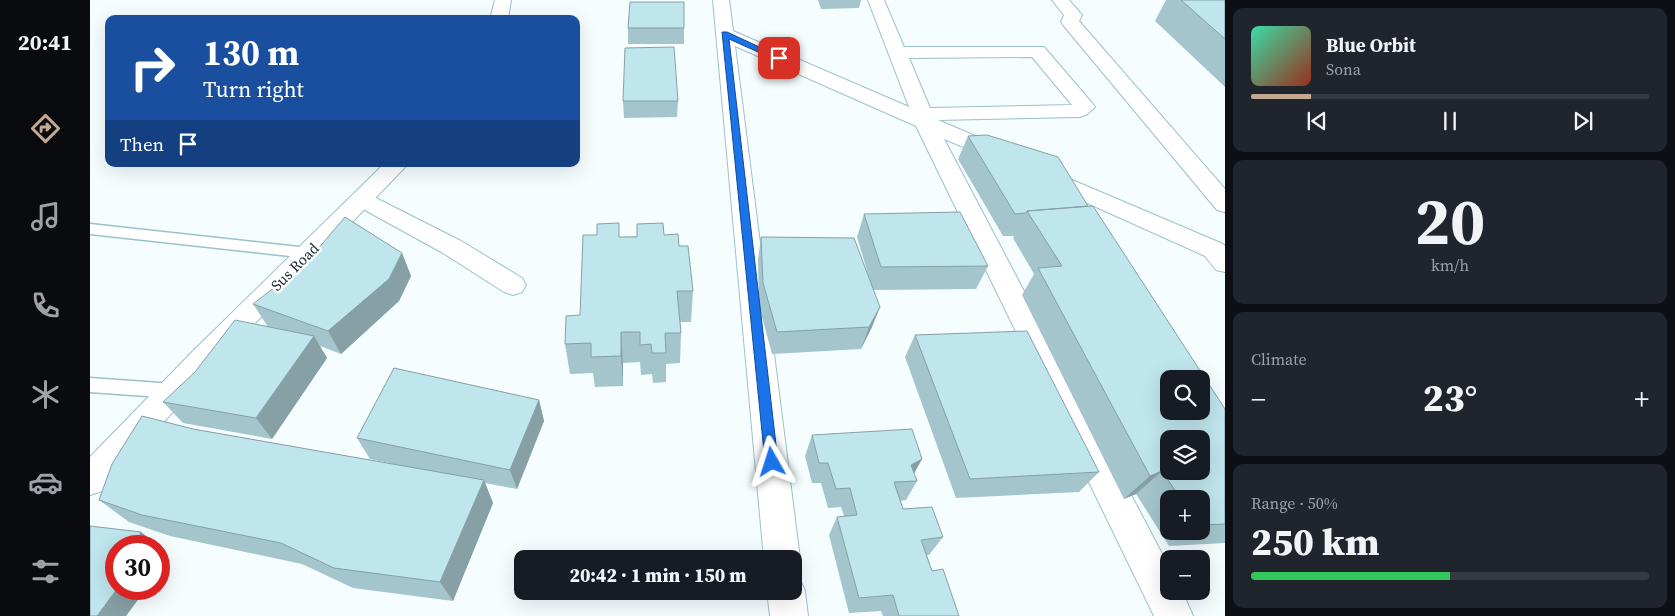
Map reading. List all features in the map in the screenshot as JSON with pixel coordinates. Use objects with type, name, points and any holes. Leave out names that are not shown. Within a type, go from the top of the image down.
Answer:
[{"type":"street","points":[[500,15],[503,0]]},
{"type":"street","points":[[721,0],[781,550]]},
{"type":"street","points":[[876,0],[903,52],[929,117],[1174,616]]},
{"type":"street","points":[[1060,0],[1073,15],[1070,22],[1225,204]]},
{"type":"street","points":[[724,34],[929,117],[1020,164],[1221,248]]},
{"type":"street","points":[[903,52],[1037,51],[1085,107],[1079,111],[929,117]]},
{"type":"street","name":"Sus Road","points":[[90,480],[156,428],[174,391],[394,167]]},
{"type":"street","points":[[362,199],[452,247],[513,285]]},
{"type":"street","points":[[787,600],[789,616]]},
{"type":"lane","points":[[90,229],[308,253]]},
{"type":"lane","points":[[90,385],[174,391]]},
{"type":"building","points":[[1181,0],[1225,0],[1225,39]]},
{"type":"building","points":[[630,2],[684,2],[684,28],[628,28]]},
{"type":"building","points":[[674,47],[678,101],[623,101],[625,48]]},
{"type":"building","points":[[987,135],[1058,157],[1088,206],[1027,211],[1026,213],[1015,214],[968,136]]},
{"type":"building","points":[[1093,206],[1200,370],[1160,370],[1160,420],[1210,420],[1210,386],[1225,409],[1225,524],[1210,525],[1210,490],[1175,490],[1168,480],[1210,480],[1210,430],[1160,430],[1160,472],[1150,476],[1038,268],[1062,266],[1027,211]]},
{"type":"building","points":[[960,212],[988,266],[881,267],[864,214]]},
{"type":"building","points":[[345,217],[402,253],[389,279],[328,331],[253,304],[306,263]]},
{"type":"building","points":[[619,223],[619,237],[637,237],[637,224],[663,223],[664,235],[678,234],[679,246],[688,246],[693,291],[677,291],[681,333],[665,333],[666,353],[652,353],[651,344],[640,345],[640,332],[621,332],[621,356],[591,357],[591,343],[565,344],[566,316],[580,315],[583,235],[597,235],[597,224]]},
{"type":"building","points":[[761,237],[854,238],[880,307],[869,327],[777,332],[763,283]]},
{"type":"building","points":[[235,320],[314,336],[256,418],[163,402],[195,372]]},
{"type":"building","points":[[1027,331],[1099,472],[970,479],[915,335]]},
{"type":"building","points":[[394,368],[539,400],[510,470],[357,438]]},
{"type":"building","points":[[142,416],[193,429],[484,480],[440,582],[334,568],[281,543],[142,515],[99,500],[112,464]]},
{"type":"building","points":[[912,429],[922,459],[911,465],[917,481],[894,482],[903,509],[932,507],[943,537],[921,540],[932,571],[943,569],[959,616],[899,616],[893,595],[859,598],[837,517],[857,515],[850,488],[836,489],[828,463],[819,463],[812,435]]},
{"type":"building","points":[[90,526],[141,532],[140,535],[105,535],[105,600],[109,600],[97,616],[90,616]]},
{"type":"route","points":[[772,462],[724,34],[779,58]]}]
